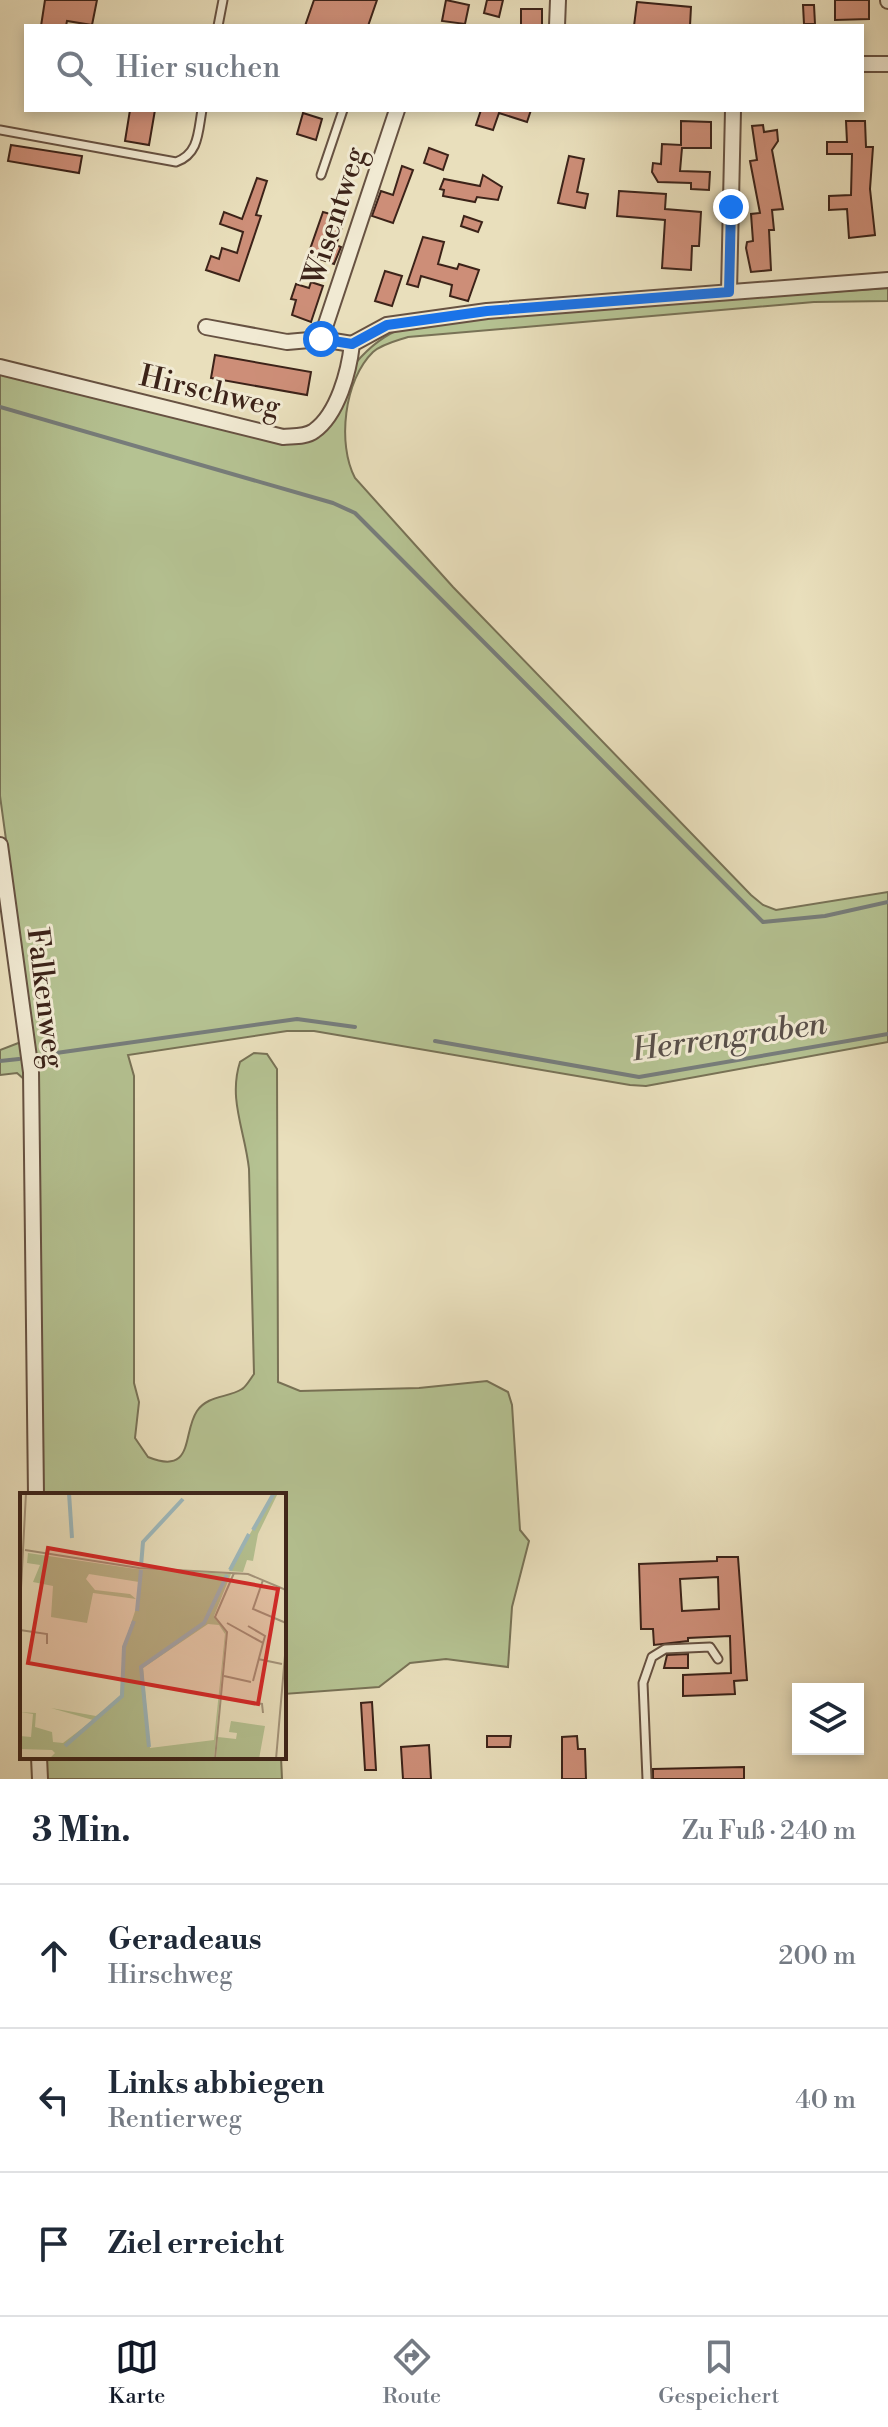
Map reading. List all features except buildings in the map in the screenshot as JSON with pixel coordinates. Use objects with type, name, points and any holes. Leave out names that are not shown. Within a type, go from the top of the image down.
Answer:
[{"type":"street","points":[[557,24],[558,0]]},
{"type":"street","points":[[864,64],[888,64]]},
{"type":"street","name":"Wisentweg","points":[[321,339],[396,112]]},
{"type":"street","points":[[729,292],[733,112]]},
{"type":"street","points":[[352,344],[387,325],[487,311],[888,280]]},
{"type":"street","name":"Hirschweg","points":[[0,367],[283,437],[316,430],[327,416],[350,363],[352,344],[321,339],[287,342],[206,327]]},
{"type":"street","name":"Falkenweg","points":[[0,845],[31,1072],[36,1493]]},
{"type":"street","points":[[39,1759],[40,1779]]},
{"type":"lane","points":[[218,24],[223,0]]},
{"type":"lane","points":[[0,130],[176,162],[187,158],[195,149],[202,112]]},
{"type":"lane","points":[[321,175],[342,112]]},
{"type":"lane","points":[[647,1779],[643,1683],[652,1657],[665,1649],[710,1647],[718,1659]]},
{"type":"green space","points":[[888,288],[888,301],[814,302],[408,337],[373,352],[363,364],[350,395],[345,431],[349,464],[355,478],[453,587],[751,895],[763,905],[776,910],[888,892],[888,1042],[646,1086],[314,1031],[287,1031],[128,1055],[134,1076],[134,1383],[139,1402],[135,1438],[148,1457],[173,1461],[180,1457],[197,1411],[212,1399],[242,1389],[254,1374],[249,1169],[236,1089],[240,1062],[254,1053],[267,1054],[277,1069],[278,1382],[300,1391],[419,1388],[487,1381],[508,1392],[512,1405],[520,1530],[529,1541],[512,1607],[508,1667],[446,1659],[410,1663],[379,1687],[286,1694],[286,1493],[42,1493],[34,1044],[0,796],[0,373],[284,442],[303,442],[345,376],[386,336],[403,328],[534,312]]},
{"type":"green space","points":[[21,1042],[25,1080],[17,1073],[0,1075],[0,1050]]},
{"type":"green space","points":[[45,1759],[281,1759],[282,1779],[45,1779]]},
{"type":"waterway","points":[[0,407],[333,503],[355,513],[763,922],[825,916],[888,902]]},
{"type":"waterway","name":"Herrengraben","points":[[42,1055],[297,1019],[355,1027]]},
{"type":"waterway","name":"Herrengraben","points":[[435,1041],[639,1077],[888,1034]]},
{"type":"waterway","name":"Herrengraben","points":[[0,1061],[19,1059]]},
{"type":"route","points":[[321,339],[352,344],[387,325],[487,311],[729,292],[731,207]]}]
